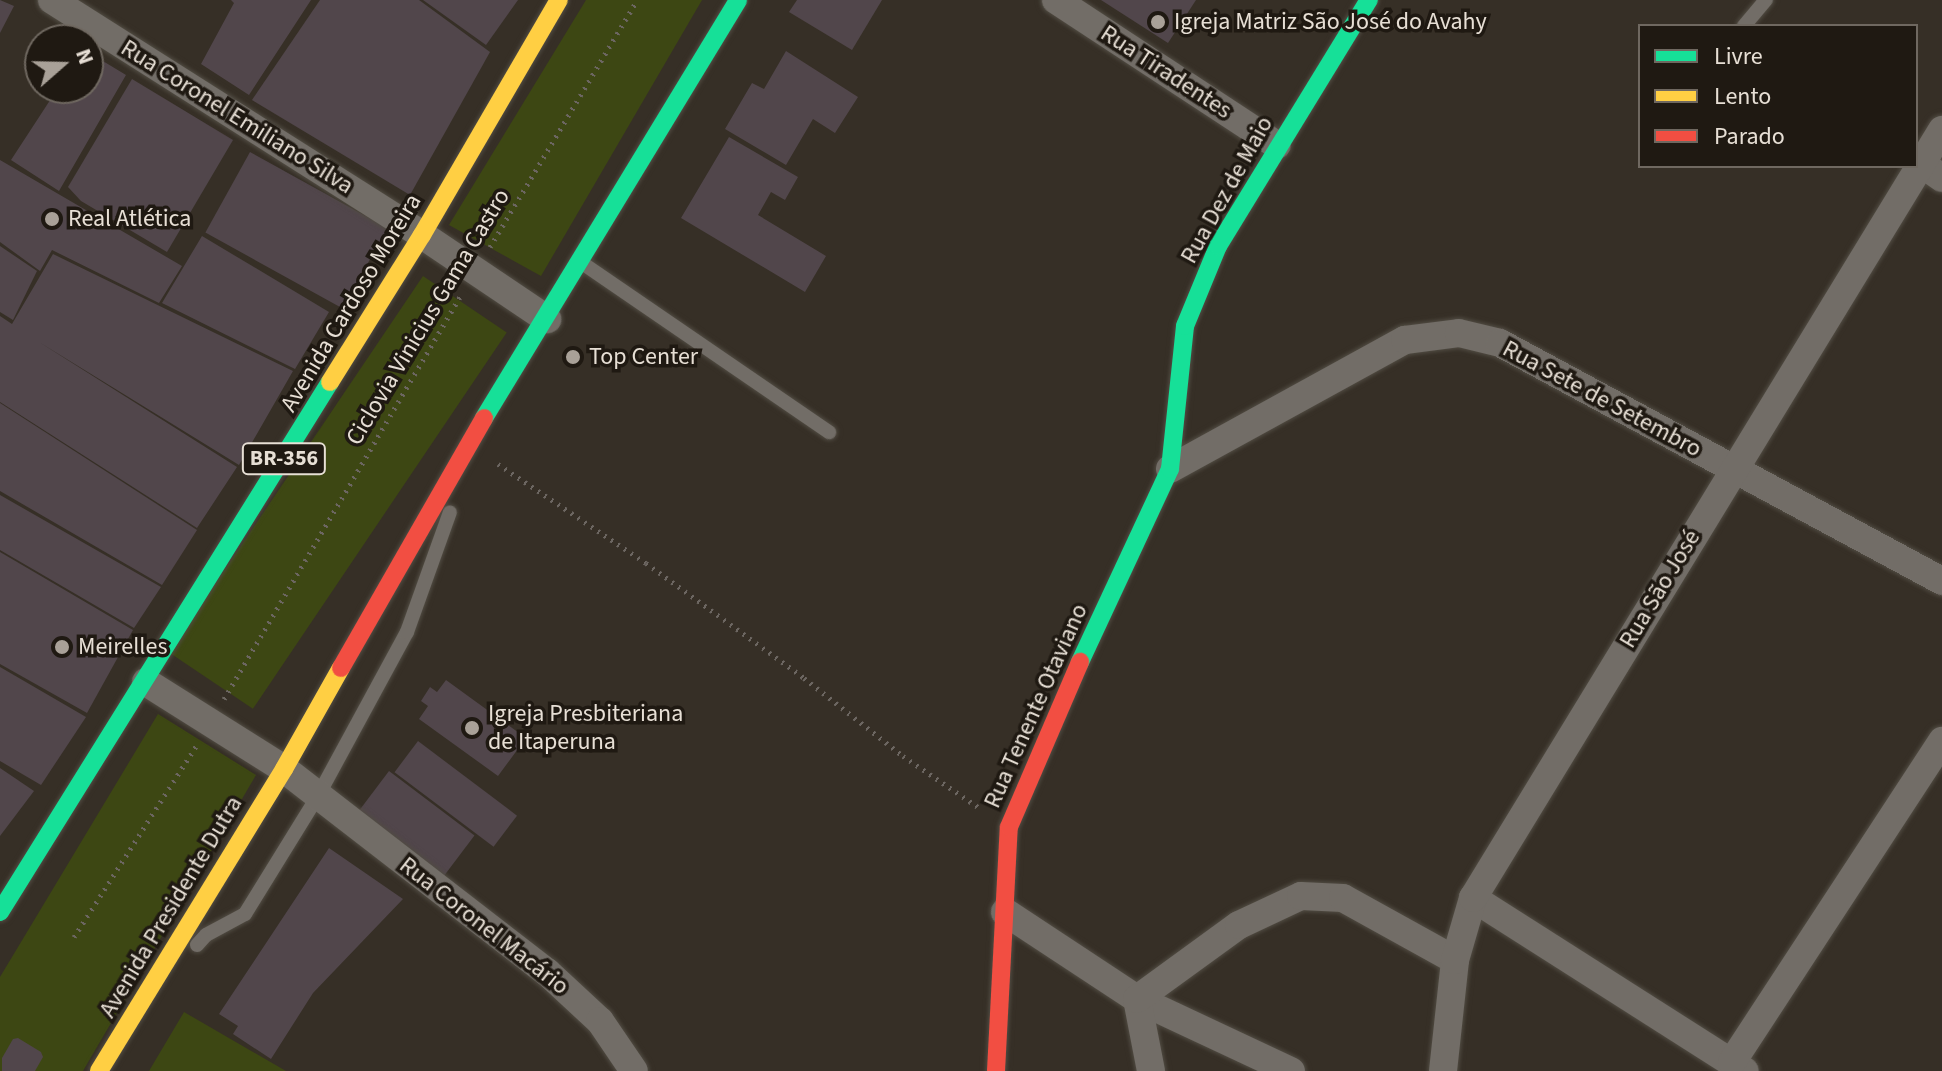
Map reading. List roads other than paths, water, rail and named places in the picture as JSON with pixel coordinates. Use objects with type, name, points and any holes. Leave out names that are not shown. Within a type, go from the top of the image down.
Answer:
[{"type":"main road","name":"Avenida Cardoso Moreira","points":[[0,912],[422,235],[559,0]]},
{"type":"main road","points":[[284,769],[468,444],[547,319],[738,0]]},
{"type":"main road","name":"Rua Dez de Maio","points":[[1170,469],[1185,326],[1218,246],[1277,145],[1369,0]]},
{"type":"main road","name":"Rua Tenente Otaviano","points":[[996,1071],[1009,827],[1057,712],[1170,469]]},
{"type":"main road","name":"Avenida Presidente Dutra","points":[[99,1071],[284,769]]},
{"type":"street","name":"Rua Tiradentes","points":[[1056,0],[1277,145]]},
{"type":"street","name":"Rua Coronel Emiliano Silva","points":[[65,3],[547,319]]},
{"type":"street","name":"Rua São José","points":[[1443,1071],[1455,960],[1473,898],[1734,468],[1932,171],[1942,130]]},
{"type":"street","name":"Rua Sete de Setembro","points":[[1170,469],[1405,340],[1459,333],[1500,343],[1942,581]]},
{"type":"street","name":"Rua Coronel Macário","points":[[146,682],[319,794],[578,998],[607,1030],[634,1071]]},
{"type":"street","points":[[1473,898],[1739,1066],[1942,741]]},
{"type":"street","points":[[1137,999],[1239,925],[1301,896],[1343,898],[1455,960]]},
{"type":"street","points":[[1005,912],[1137,999],[1291,1071]]},
{"type":"street","points":[[1137,999],[1151,1071]]},
{"type":"lane","points":[[1746,24],[1766,0]]},
{"type":"lane","points":[[581,263],[829,432]]},
{"type":"lane","points":[[120,1037],[182,968],[202,938],[245,914],[319,794],[407,632],[442,540],[468,444]]},
{"type":"place","name":"Igreja Matriz São José do Avahy","points":[[1158,22]]},
{"type":"place","name":"Real Atlética","points":[[52,219]]},
{"type":"place","name":"Top Center","points":[[573,357]]},
{"type":"place","name":"Meirelles","points":[[62,647]]},
{"type":"place","name":"Igreja Presbiteriana de Itaperuna","points":[[472,728]]}]
